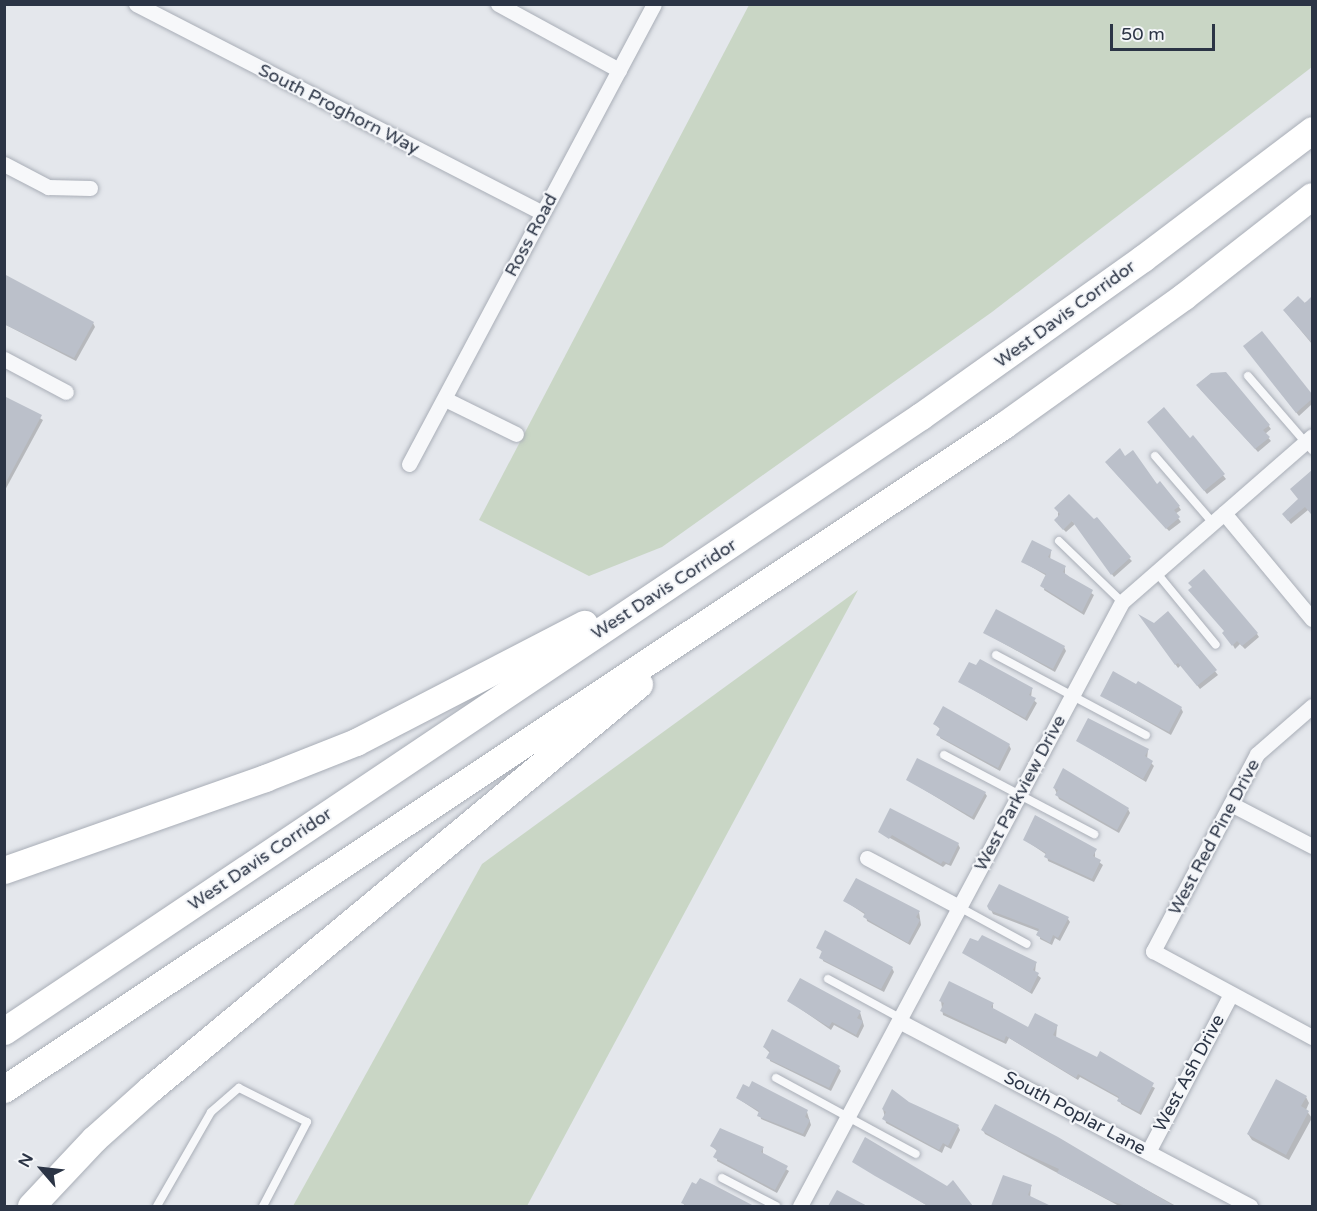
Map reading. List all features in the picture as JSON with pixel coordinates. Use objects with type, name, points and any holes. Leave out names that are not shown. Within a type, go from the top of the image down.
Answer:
[{"type":"highway","name":"West Davis Corridor","points":[[4,1031],[670,585],[1023,344],[1312,130]]},
{"type":"highway","points":[[4,1089],[1064,383],[1312,196]]},
{"type":"highway","points":[[4,870],[265,778],[356,742],[552,640],[670,585]]},
{"type":"highway","points":[[31,1206],[94,1139],[150,1089],[729,606]]},
{"type":"street","name":"South Proghorn Way","points":[[136,4],[542,213]]},
{"type":"street","points":[[498,4],[619,70]]},
{"type":"street","name":"Ross Road","points":[[408,464],[445,399],[654,4]]},
{"type":"street","points":[[4,164],[48,187],[90,188]]},
{"type":"street","points":[[4,359],[66,392]]},
{"type":"street","points":[[445,399],[516,434]]},
{"type":"street","name":"West Parkview Drive","points":[[800,1206],[1122,602],[1218,518],[1310,443]]},
{"type":"street","points":[[1218,518],[1312,619]]},
{"type":"street","name":"West Red Pine Drive","points":[[1231,993],[1153,951],[1257,754],[1312,706]]},
{"type":"street","points":[[1231,804],[1312,846]]},
{"type":"street","points":[[867,858],[959,907]]},
{"type":"street","points":[[1231,993],[1312,1037]]},
{"type":"street","name":"West Ash Drive","points":[[1148,1152],[1231,993]]},
{"type":"street","name":"South Poplar Lane","points":[[899,1019],[1250,1206]]},
{"type":"lane","points":[[1248,376],[1310,443]]},
{"type":"lane","points":[[1155,456],[1218,518]]},
{"type":"lane","points":[[1059,541],[1122,602]]},
{"type":"lane","points":[[1156,572],[1216,645]]},
{"type":"lane","points":[[996,655],[1146,735]]},
{"type":"lane","points":[[944,755],[1094,834]]},
{"type":"lane","points":[[959,907],[1027,944]]},
{"type":"lane","points":[[828,979],[899,1019]]},
{"type":"lane","points":[[776,1078],[916,1154]]},
{"type":"lane","points":[[157,1206],[211,1112],[239,1088],[307,1122],[263,1206]]},
{"type":"lane","points":[[722,1178],[776,1206]]},
{"type":"green space","points":[[749,5],[1312,5],[1312,67],[992,312],[662,547],[589,576],[479,520]]},
{"type":"green space","points":[[858,590],[527,1206],[293,1206],[482,864]]},
{"type":"building","points":[[4,274],[94,322],[74,358],[4,324]]},
{"type":"building","points":[[1298,296],[1305,303],[1312,296],[1312,343],[1283,310]]},
{"type":"building","points":[[1262,331],[1312,394],[1312,399],[1296,413],[1243,346]]},
{"type":"building","points":[[1226,372],[1270,425],[1263,430],[1270,437],[1255,449],[1196,385],[1211,373]]},
{"type":"building","points":[[4,396],[42,415],[4,486]]},
{"type":"building","points":[[1164,407],[1190,438],[1193,435],[1225,474],[1204,491],[1147,422]]},
{"type":"building","points":[[1120,448],[1125,456],[1133,450],[1157,484],[1160,481],[1180,506],[1174,510],[1180,517],[1166,529],[1105,462]]},
{"type":"building","points":[[1312,470],[1312,515],[1305,507],[1288,521],[1282,514],[1298,499],[1290,489]]},
{"type":"building","points":[[1069,494],[1094,519],[1097,517],[1131,557],[1111,575],[1072,521],[1063,530],[1054,520],[1060,514],[1054,508]]},
{"type":"building","points":[[1032,540],[1052,550],[1048,557],[1066,566],[1063,572],[1093,590],[1082,612],[1040,586],[1046,574],[1021,562]]},
{"type":"building","points":[[1204,569],[1258,633],[1242,646],[1237,641],[1232,646],[1222,633],[1224,631],[1188,590],[1192,587],[1188,583]]},
{"type":"building","points":[[996,609],[1065,646],[1053,669],[983,633]]},
{"type":"building","points":[[1168,611],[1217,670],[1197,686],[1178,663],[1175,665],[1138,614],[1154,623]]},
{"type":"building","points":[[980,659],[1033,688],[1029,695],[1036,698],[1025,718],[958,682],[969,662],[976,665]]},
{"type":"building","points":[[1113,671],[1136,684],[1138,681],[1182,707],[1169,732],[1100,696]]},
{"type":"building","points":[[943,706],[1010,744],[998,768],[936,735],[940,728],[933,724]]},
{"type":"building","points":[[1088,718],[1149,749],[1145,756],[1153,761],[1143,779],[1076,741]]},
{"type":"building","points":[[917,758],[986,792],[972,817],[906,780]]},
{"type":"building","points":[[1063,768],[1129,808],[1117,830],[1055,795],[1058,790],[1053,788]]},
{"type":"building","points":[[890,808],[959,843],[949,864],[943,861],[941,864],[892,835],[889,839],[878,832]]},
{"type":"building","points":[[1035,815],[1097,849],[1093,856],[1101,860],[1092,879],[1044,857],[1046,853],[1023,840]]},
{"type":"building","points":[[856,878],[920,911],[916,917],[920,920],[908,943],[863,917],[865,913],[843,901]]},
{"type":"building","points":[[999,884],[1069,917],[1058,938],[1053,935],[1050,943],[1036,935],[1039,929],[989,910],[987,906]]},
{"type":"building","points":[[825,930],[893,967],[881,989],[819,958],[822,951],[816,948]]},
{"type":"building","points":[[982,935],[1037,962],[1033,970],[1039,973],[1030,992],[962,953],[970,938],[978,941]]},
{"type":"building","points":[[800,978],[861,1011],[857,1018],[863,1021],[856,1035],[832,1022],[829,1027],[787,1001]]},
{"type":"building","points":[[949,981],[994,1003],[991,1007],[1028,1027],[1035,1013],[1058,1025],[1053,1035],[1097,1057],[1100,1051],[1154,1083],[1139,1112],[1117,1101],[1119,1097],[1078,1074],[1076,1078],[1006,1036],[1004,1041],[940,1011],[944,1003],[939,1001]]},
{"type":"building","points":[[772,1029],[840,1066],[829,1088],[766,1058],[770,1051],[763,1047]]},
{"type":"building","points":[[1276,1079],[1307,1096],[1301,1106],[1309,1111],[1286,1155],[1247,1134]]},
{"type":"building","points":[[752,1081],[808,1110],[805,1117],[810,1120],[803,1134],[757,1116],[759,1111],[736,1098],[743,1084],[749,1087]]},
{"type":"building","points":[[892,1089],[909,1102],[959,1125],[948,1146],[943,1143],[939,1150],[882,1119],[886,1112],[882,1109]]},
{"type":"building","points":[[995,1104],[1058,1137],[1174,1206],[1126,1206],[1111,1201],[1057,1173],[1059,1169],[1008,1146],[981,1130]]},
{"type":"building","points":[[720,1128],[764,1147],[761,1152],[788,1166],[775,1190],[713,1157],[717,1150],[710,1146]]},
{"type":"building","points":[[865,1137],[947,1186],[953,1180],[973,1206],[928,1206],[852,1162]]},
{"type":"building","points":[[1003,1175],[1032,1185],[1028,1195],[1051,1206],[991,1206]]},
{"type":"building","points":[[700,1178],[754,1206],[688,1206],[681,1203],[692,1182],[696,1184]]},
{"type":"building","points":[[837,1190],[867,1206],[828,1206]]}]
